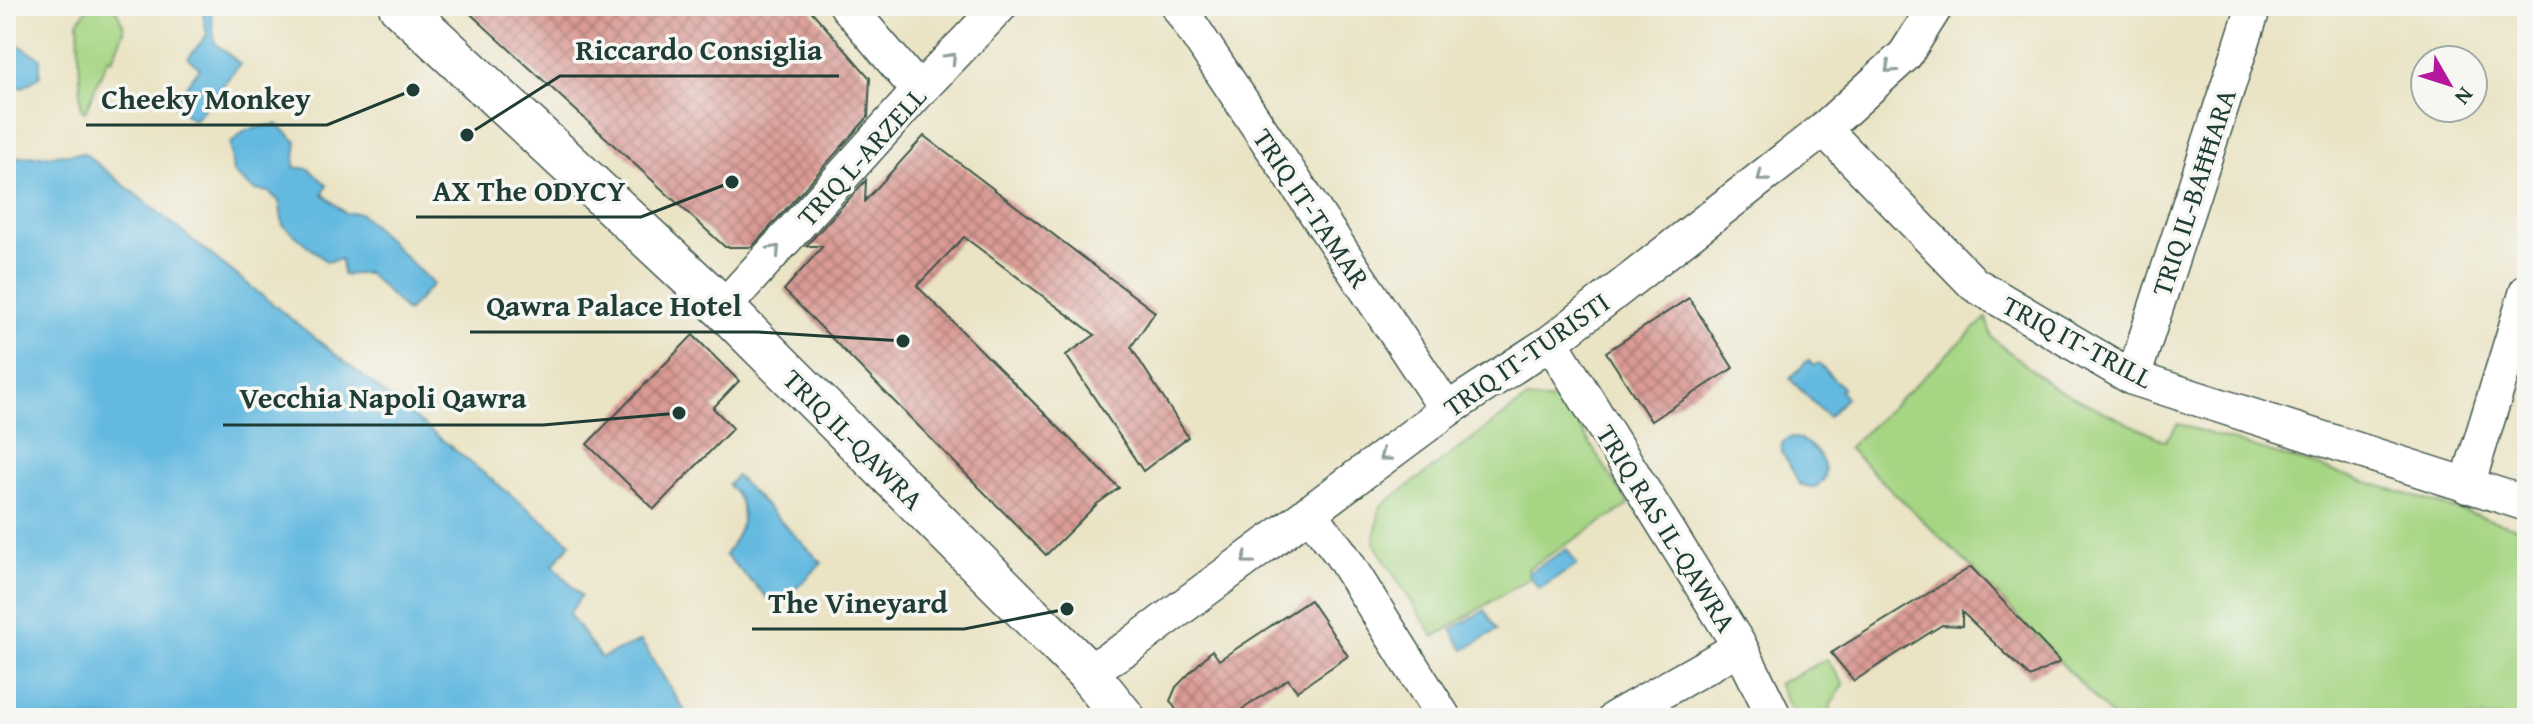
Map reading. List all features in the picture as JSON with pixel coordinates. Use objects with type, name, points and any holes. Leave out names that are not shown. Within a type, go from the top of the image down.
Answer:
[{"type":"street","name":"TRIQ IL-QAWRA","points":[[400,6],[723,308],[1087,672],[1124,718]]},
{"type":"street","points":[[847,6],[919,91]]},
{"type":"street","name":"TRIQ L-ARZELL","points":[[723,308],[1000,6]]},
{"type":"street","name":"TRIQ IT-TAMAR","points":[[1178,6],[1447,410]]},
{"type":"street","name":"TRIQ IT-TURISTI","points":[[1087,672],[1127,648],[1447,410],[1551,342],[1824,129],[1905,55],[1936,6]]},
{"type":"street","name":"TRIQ IL-BAĦĦARA","points":[[2133,378],[2254,6]]},
{"type":"street","name":"TRIQ IT-TRILL","points":[[1824,129],[1974,284],[2133,378],[2527,504]]},
{"type":"street","points":[[2467,486],[2527,291]]},
{"type":"street","name":"TRIQ RAS IL-QAWRA","points":[[1551,342],[1740,647],[1775,718]]},
{"type":"street","points":[[1309,512],[1341,554],[1444,718]]},
{"type":"street","points":[[1615,718],[1740,647]]},
{"type":"green space","points":[[89,6],[114,6],[124,31],[112,60],[108,58],[85,112],[81,109],[78,22]]},
{"type":"green space","points":[[1986,318],[1992,338],[2053,387],[2165,441],[2178,424],[2527,531],[2527,718],[2113,718],[1971,567],[1848,448]]},
{"type":"green space","points":[[1526,399],[1563,401],[1629,505],[1527,569],[1534,575],[1434,637],[1374,543],[1380,507]]},
{"type":"green space","points":[[1827,659],[1844,685],[1831,704],[1829,718],[1796,718],[1778,684]]},
{"type":"water","points":[[202,6],[210,6],[215,43],[240,64],[194,121],[172,103],[200,68],[188,58],[207,35]]},
{"type":"water","points":[[6,37],[40,58],[40,76],[22,88],[6,79]]},
{"type":"water","points":[[277,124],[297,142],[294,167],[309,169],[327,185],[323,194],[345,213],[360,213],[433,284],[407,312],[368,273],[343,275],[341,259],[327,262],[283,225],[279,201],[269,192],[254,190],[233,173],[230,144],[246,130]]},
{"type":"water","points":[[84,153],[571,543],[553,565],[581,596],[569,614],[601,658],[641,641],[689,718],[6,718],[6,158]]},
{"type":"water","points":[[1808,360],[1814,366],[1818,363],[1843,388],[1840,391],[1846,398],[1828,417],[1790,379]]},
{"type":"water","points":[[1789,438],[1797,438],[1813,448],[1821,458],[1825,477],[1814,487],[1799,484],[1781,452],[1782,443]]},
{"type":"water","points":[[736,476],[822,563],[777,607],[725,555],[742,520],[740,503],[728,485]]},
{"type":"water","points":[[1567,549],[1577,565],[1539,589],[1528,573]]},
{"type":"water","points":[[1485,610],[1497,630],[1464,650],[1451,630]]},
{"type":"building","points":[[462,6],[807,6],[870,78],[868,117],[752,247],[725,247]]},
{"type":"building","points":[[924,136],[1155,312],[1131,347],[1188,437],[1143,471],[1066,355],[1095,335],[964,237],[917,286],[1119,488],[1097,504],[1046,555],[784,290],[823,246],[806,246],[866,180],[865,201]]},
{"type":"building","points":[[1689,298],[1733,368],[1651,421],[1606,352]]},
{"type":"building","points":[[693,335],[739,381],[713,408],[733,428],[654,509],[587,444]]},
{"type":"building","points":[[1971,567],[2060,662],[2030,677],[1962,612],[1962,626],[1942,625],[1854,681],[1831,653]]},
{"type":"building","points":[[1310,600],[1348,656],[1297,691],[1288,679],[1229,718],[1182,718],[1170,701],[1176,687],[1212,650],[1219,660]]},
{"type":"place","name":"Cheeky Monkey","points":[[413,90]]},
{"type":"place","name":"Riccardo Consiglia","points":[[467,135]]},
{"type":"place","name":"AX The ODYCY","points":[[732,182]]},
{"type":"place","name":"Qawra Palace Hotel","points":[[903,341]]},
{"type":"place","name":"Vecchia Napoli Qawra","points":[[679,413]]},
{"type":"place","name":"The Vineyard","points":[[1067,609]]}]
